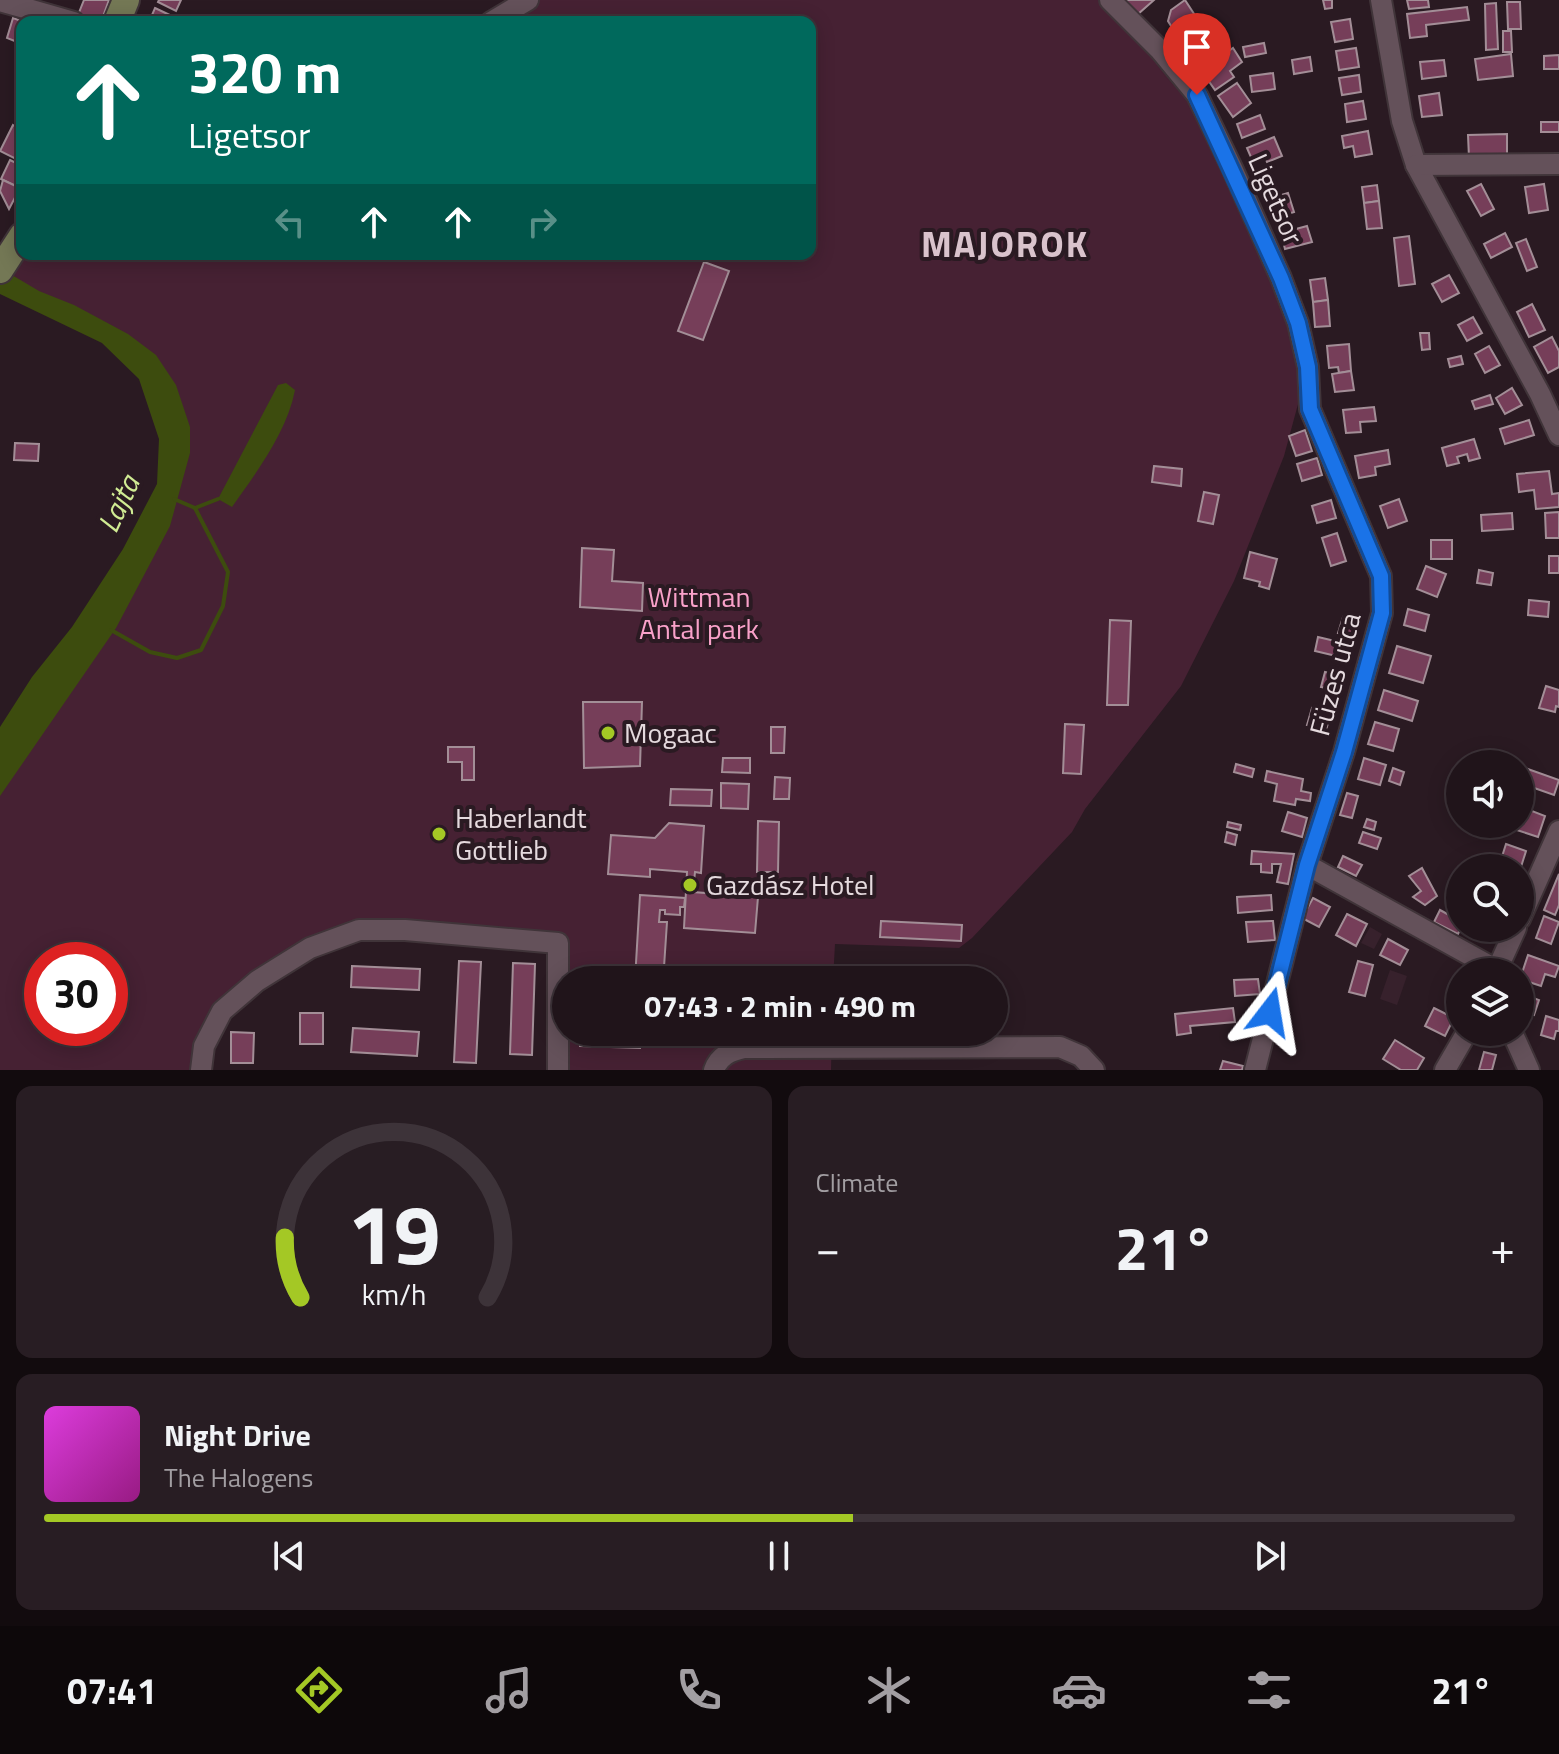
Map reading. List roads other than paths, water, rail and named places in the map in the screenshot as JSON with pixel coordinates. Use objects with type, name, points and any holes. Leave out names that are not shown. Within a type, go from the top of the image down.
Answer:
[{"type":"street","points":[[501,16],[528,0]]},
{"type":"street","name":"Ligetsor","points":[[1110,0],[1160,50],[1197,95],[1203,107],[1268,248],[1298,323],[1308,367],[1310,409]]},
{"type":"street","points":[[1381,0],[1402,121],[1416,165],[1559,435]]},
{"type":"street","points":[[0,1],[53,16]]},
{"type":"street","points":[[1416,165],[1559,164]]},
{"type":"street","name":"Füzes utca","points":[[1255,1070],[1307,865],[1344,752],[1382,613],[1381,576],[1310,409]]},
{"type":"street","points":[[1534,887],[1559,831]]},
{"type":"street","points":[[1307,865],[1474,958]]},
{"type":"street","points":[[201,1070],[204,1046],[222,1011],[257,981],[310,948],[359,930],[405,930],[558,943],[558,1070]]},
{"type":"street","points":[[1445,1070],[1459,1046]]},
{"type":"street","points":[[1518,1046],[1529,1070]]},
{"type":"street","points":[[714,1070],[731,1050],[744,1048],[1012,1047],[1060,1047],[1081,1056],[1094,1070]]},
{"type":"waterway","points":[[111,630],[150,652],[177,658],[201,650],[223,606],[228,572],[195,508],[174,499]]},
{"type":"waterway","points":[[195,508],[218,499]]},
{"type":"place","name":"Mogaac","points":[[608,733]]},
{"type":"place","name":"Haberlandt Gottlieb","points":[[439,834]]},
{"type":"place","name":"Gazdász Hotel","points":[[690,885]]},
{"type":"district","name":"MAJOROK","points":[[1005,244]]},
{"type":"water label","name":"Lajta","points":[[119,504]]},
{"type":"park label","name":"Wittman Antal park","points":[[699,613]]}]
